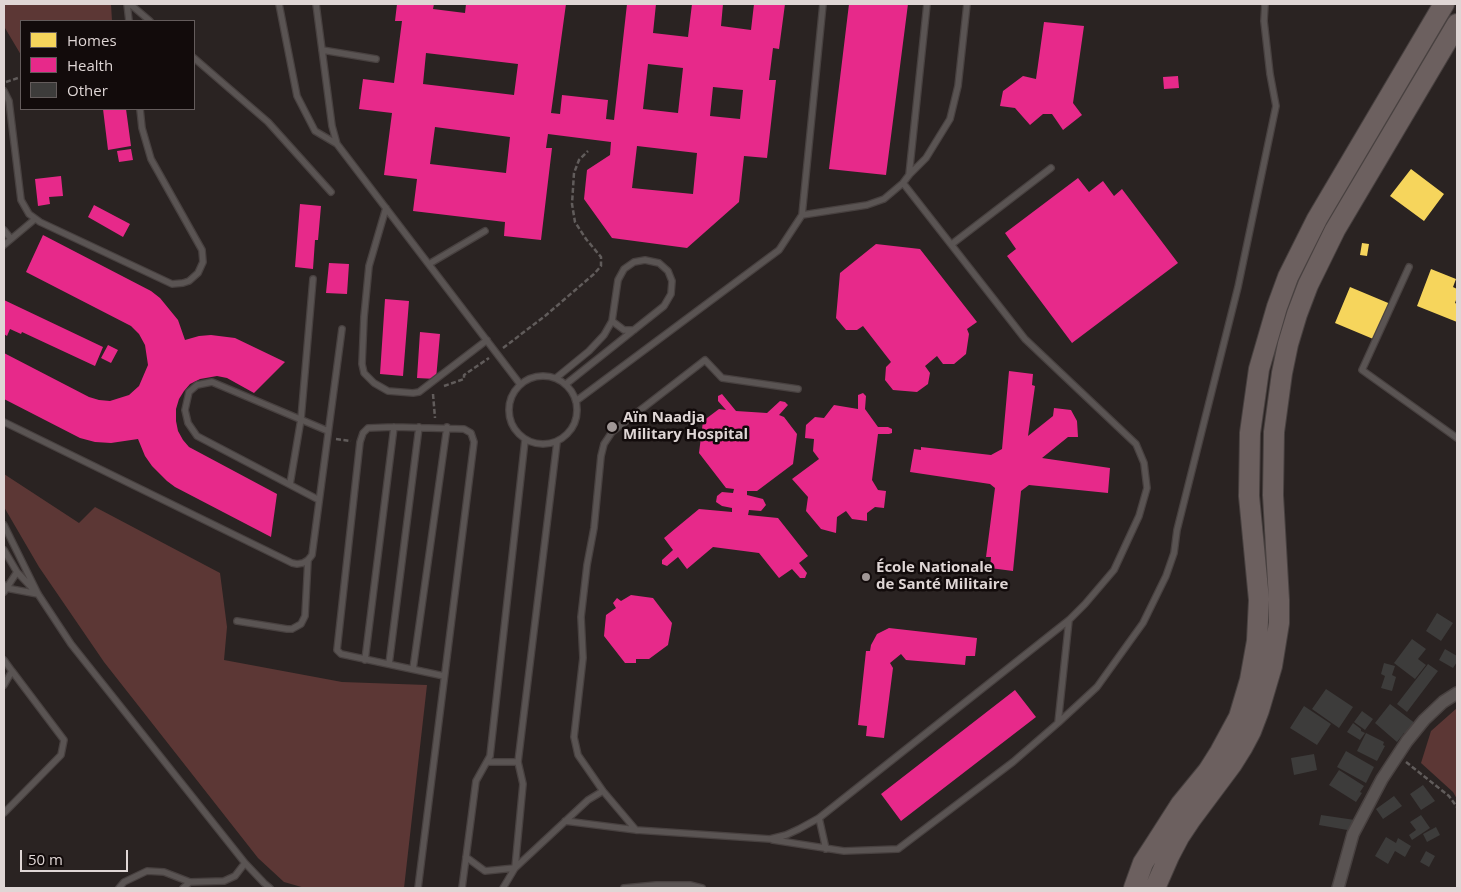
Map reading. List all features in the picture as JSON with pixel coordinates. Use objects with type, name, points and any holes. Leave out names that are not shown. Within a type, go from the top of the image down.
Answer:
[{"type":"highway","points":[[1134,888],[1143,863],[1160,836],[1181,804],[1202,779],[1220,752],[1239,717],[1250,680],[1257,641],[1259,600],[1249,496],[1250,433],[1260,369],[1277,307],[1292,270],[1317,219],[1444,4]]},
{"type":"highway","points":[[1155,888],[1168,856],[1179,837],[1232,764],[1251,731],[1272,666],[1279,600],[1273,495],[1274,432],[1282,373],[1297,314],[1311,278],[1335,230],[1457,24]]},
{"type":"street","points":[[1338,888],[1353,834],[1382,779],[1397,755],[1424,720],[1457,693]]},
{"type":"lane","points":[[128,4],[129,20]]},
{"type":"lane","points":[[128,4],[149,20]]},
{"type":"lane","points":[[279,4],[297,96],[315,131],[337,144]]},
{"type":"lane","points":[[316,4],[332,126],[337,144],[520,384]]},
{"type":"lane","points":[[576,401],[779,250],[802,215],[823,4]]},
{"type":"lane","points":[[908,175],[927,4]]},
{"type":"lane","points":[[802,215],[867,205],[884,200],[926,158],[950,120],[958,86],[967,4]]},
{"type":"lane","points":[[565,821],[636,830],[770,839],[844,851],[898,849],[1013,762],[1097,687],[1143,623],[1166,576],[1174,552],[1177,530],[1238,287],[1276,106],[1264,22],[1265,4]]},
{"type":"lane","points":[[322,50],[376,59]]},
{"type":"lane","points":[[195,59],[268,122],[332,192]]},
{"type":"lane","points":[[4,91],[9,101],[21,200],[29,214],[35,219],[172,284],[184,283],[198,274],[203,262],[202,250],[151,159],[142,128],[140,110]]},
{"type":"lane","points":[[952,244],[1051,168]]},
{"type":"lane","points":[[770,839],[792,832],[819,818],[1069,620],[1114,570],[1140,516],[1147,488],[1144,463],[1136,444],[1025,339],[903,183]]},
{"type":"lane","points":[[386,208],[370,266],[364,326],[362,364],[364,374],[374,384],[388,390],[419,392],[487,340]]},
{"type":"lane","points":[[4,245],[35,219]]},
{"type":"lane","points":[[4,230],[11,239]]},
{"type":"lane","points":[[428,264],[485,231]]},
{"type":"lane","points":[[556,378],[590,351],[604,335],[612,322],[618,280],[624,270],[634,262],[645,260],[659,263],[668,271],[672,281],[671,294],[664,306],[566,384]]},
{"type":"lane","points":[[1409,267],[1362,370],[1457,438]]},
{"type":"lane","points":[[290,484],[301,419],[313,278]]},
{"type":"lane","points":[[612,322],[624,330],[634,330]]},
{"type":"lane","points":[[4,422],[292,562],[297,564],[303,563],[312,555],[342,329]]},
{"type":"lane","points":[[636,830],[603,790],[578,755],[574,737],[583,658],[582,617],[587,566],[594,528],[601,456],[604,444],[612,432],[705,360],[722,378],[798,389]]},
{"type":"lane","points":[[532,377],[556,378],[566,384],[576,401],[577,417],[572,428],[568,434],[557,442],[545,445],[525,440],[516,432],[510,421],[508,412],[513,393],[520,384],[532,377]]},
{"type":"lane","points":[[319,500],[197,436],[188,423],[185,410],[189,392],[197,385],[212,382],[328,431]]},
{"type":"lane","points":[[365,660],[394,427]]},
{"type":"lane","points":[[388,664],[418,427]]},
{"type":"lane","points":[[413,669],[447,427]]},
{"type":"lane","points":[[418,888],[474,442],[472,435],[468,430],[464,429],[447,427],[368,428],[363,433],[360,442],[336,647],[341,654],[444,676]]},
{"type":"lane","points":[[462,888],[476,781],[490,756],[525,440]]},
{"type":"lane","points":[[515,868],[524,784],[518,762],[557,442]]},
{"type":"lane","points":[[4,525],[38,594],[71,644],[246,863],[270,888]]},
{"type":"lane","points":[[4,550],[17,572],[38,594]]},
{"type":"lane","points":[[237,621],[287,629],[292,629],[301,624],[304,616],[308,560]]},
{"type":"lane","points":[[17,572],[5,588],[38,594]]},
{"type":"lane","points":[[1058,723],[1069,620]]},
{"type":"lane","points":[[4,660],[64,740],[61,755],[4,812]]},
{"type":"lane","points":[[4,685],[12,671]]},
{"type":"lane","points":[[487,762],[518,762]]},
{"type":"lane","points":[[503,888],[515,868],[588,800],[603,790]]},
{"type":"lane","points":[[819,818],[826,849]]},
{"type":"lane","points":[[466,858],[486,871],[515,868]]},
{"type":"lane","points":[[119,888],[124,882],[147,871],[164,872],[190,882],[224,881],[235,876],[246,863]]},
{"type":"lane","points":[[184,888],[190,882]]},
{"type":"lane","points":[[624,888],[690,885],[702,888]]},
{"type":"path","points":[[4,83],[20,77]]},
{"type":"path","points":[[441,387],[464,379],[464,375],[544,316],[601,266],[602,257],[586,239],[575,222],[572,204],[574,173],[579,160],[588,152]]},
{"type":"path","points":[[433,390],[436,427]]},
{"type":"path","points":[[328,438],[360,442]]},
{"type":"path","points":[[1397,755],[1449,796],[1457,807]]},
{"type":"shaded area","points":[[5,4],[111,4],[112,20],[20,20],[20,53],[5,28]]},
{"type":"shaded area","points":[[4,474],[79,523],[95,507],[220,573],[227,627],[224,660],[342,682],[427,685],[404,888],[305,888],[284,882],[258,858],[104,662],[39,567],[4,507]]},
{"type":"shaded area","points":[[1457,708],[1457,799],[1453,792],[1421,763],[1431,731]]},
{"type":"building: Homes","points":[[1411,169],[1444,194],[1424,221],[1390,196]]},
{"type":"building: Homes","points":[[1362,243],[1369,244],[1367,256],[1360,255]]},
{"type":"building: Homes","points":[[1431,269],[1456,279],[1453,287],[1457,289],[1455,303],[1457,304],[1457,322],[1417,306]]},
{"type":"building: Homes","points":[[1350,287],[1393,305],[1378,341],[1335,323]]},
{"type":"building: Health","points":[[397,4],[434,4],[433,9],[465,13],[466,4],[566,4],[551,113],[560,114],[562,95],[608,100],[606,119],[614,120],[627,4],[656,4],[653,33],[688,37],[692,4],[723,4],[721,26],[751,30],[754,4],[785,4],[779,49],[773,48],[769,80],[776,80],[767,158],[744,156],[739,202],[687,248],[612,238],[584,199],[587,170],[610,155],[611,142],[548,134],[546,148],[552,148],[541,240],[504,236],[505,222],[413,211],[417,179],[384,175],[392,113],[359,109],[363,79],[394,83],[402,21],[395,21]],"holes":[[[426,53],[518,64],[514,95],[423,84]],[[648,64],[683,68],[678,113],[643,109]],[[713,87],[743,90],[740,119],[710,116]],[[435,127],[510,137],[506,173],[430,164]],[[637,146],[697,153],[693,194],[632,188]]]},
{"type":"building: Health","points":[[849,4],[908,4],[886,175],[829,169]]},
{"type":"building: Health","points":[[1044,22],[1084,26],[1073,103],[1082,115],[1063,130],[1052,114],[1043,114],[1030,125],[1015,108],[1000,106],[1003,91],[1023,76],[1036,79]]},
{"type":"building: Health","points":[[1178,76],[1179,88],[1164,89],[1163,77]]},
{"type":"building: Health","points":[[103,110],[126,110],[131,146],[108,150]]},
{"type":"building: Health","points":[[131,149],[133,160],[119,162],[117,151]]},
{"type":"building: Health","points":[[61,176],[63,196],[49,197],[50,204],[38,206],[35,179]]},
{"type":"building: Health","points":[[1078,178],[1089,192],[1103,181],[1114,196],[1122,189],[1178,263],[1072,343],[1007,256],[1016,249],[1005,233]]},
{"type":"building: Health","points":[[300,204],[321,206],[318,240],[315,240],[313,269],[295,267]]},
{"type":"building: Health","points":[[94,205],[130,224],[123,237],[88,217]]},
{"type":"building: Health","points":[[43,235],[151,291],[160,298],[178,320],[185,340],[211,335],[235,338],[285,362],[254,393],[227,378],[217,376],[200,379],[190,384],[184,391],[176,409],[178,431],[189,447],[277,494],[271,537],[175,487],[152,466],[145,456],[138,439],[111,443],[95,442],[80,438],[4,399],[4,353],[89,397],[110,401],[129,395],[139,386],[148,365],[145,345],[139,334],[131,326],[26,272]]},
{"type":"building: Health","points":[[876,244],[920,249],[977,322],[967,329],[969,334],[966,354],[954,364],[943,364],[937,356],[925,366],[930,373],[928,384],[917,392],[893,390],[885,380],[886,367],[891,362],[863,326],[857,330],[846,330],[836,318],[840,273]]},
{"type":"building: Health","points":[[329,263],[349,264],[347,294],[326,293]]},
{"type":"building: Health","points":[[385,299],[409,301],[403,376],[380,374]]},
{"type":"building: Health","points":[[4,300],[103,347],[95,366],[22,332],[21,334],[10,329],[7,336],[4,334]]},
{"type":"building: Health","points":[[420,332],[440,334],[436,379],[417,378]]},
{"type":"building: Health","points":[[108,345],[118,350],[111,363],[101,358]]},
{"type":"building: Health","points":[[1009,371],[1033,374],[1032,385],[1035,386],[1028,436],[1053,416],[1054,408],[1071,410],[1077,421],[1078,437],[1068,437],[1042,458],[1110,468],[1108,493],[1029,485],[1021,491],[1013,571],[990,568],[991,557],[986,557],[995,488],[990,484],[910,472],[914,449],[921,450],[921,447],[991,455],[1002,449]]},
{"type":"building: Health","points":[[863,393],[866,396],[865,409],[878,427],[892,429],[892,433],[878,434],[872,480],[878,490],[886,491],[884,508],[875,507],[867,513],[867,521],[852,519],[846,511],[837,517],[836,533],[821,529],[806,511],[808,497],[792,479],[819,459],[813,451],[814,439],[805,438],[806,425],[815,417],[824,418],[834,405],[858,409],[858,395]]},
{"type":"building: Health","points":[[722,394],[736,411],[767,413],[780,401],[788,405],[779,415],[784,417],[797,434],[793,464],[757,491],[747,491],[747,495],[763,499],[766,505],[761,511],[749,510],[748,515],[778,518],[808,556],[799,563],[807,573],[805,578],[800,578],[792,569],[779,578],[759,553],[713,547],[687,569],[678,557],[667,566],[662,564],[662,560],[673,550],[664,538],[699,509],[732,512],[732,508],[722,506],[716,502],[717,496],[722,492],[733,493],[734,489],[726,488],[699,453],[703,421],[719,409],[726,410],[718,401],[718,396]]},
{"type":"building: Health","points":[[631,595],[653,598],[672,623],[668,645],[649,659],[636,659],[636,663],[625,663],[604,636],[606,615],[616,608],[613,603],[617,598],[621,601]]},
{"type":"building: Health","points":[[889,628],[977,638],[975,656],[966,656],[965,665],[906,660],[901,654],[890,663],[893,668],[884,738],[866,736],[867,726],[858,725],[866,651],[870,651],[877,634]]},
{"type":"building: Health","points":[[1015,690],[1036,717],[901,821],[881,794]]},
{"type":"building: Other","points":[[1437,613],[1453,623],[1441,641],[1426,631]]},
{"type":"building: Other","points":[[1412,639],[1426,649],[1418,659],[1426,665],[1415,679],[1394,663]]},
{"type":"building: Other","points":[[1445,649],[1457,656],[1457,662],[1453,668],[1439,660]]},
{"type":"building: Other","points":[[1384,663],[1395,666],[1392,675],[1396,677],[1392,691],[1381,688],[1385,676],[1381,674]]},
{"type":"building: Other","points":[[1428,664],[1438,671],[1407,712],[1397,704]]},
{"type":"building: Other","points":[[1326,689],[1353,707],[1339,728],[1312,709]]},
{"type":"building: Other","points":[[1390,704],[1416,724],[1407,736],[1404,733],[1397,742],[1375,723]]},
{"type":"building: Other","points":[[1304,706],[1331,724],[1317,745],[1290,728]]},
{"type":"building: Other","points":[[1362,711],[1373,719],[1365,730],[1354,722]]},
{"type":"building: Other","points":[[1353,723],[1365,733],[1360,740],[1347,732]]},
{"type":"building: Other","points":[[1366,733],[1384,742],[1383,745],[1385,746],[1377,761],[1357,751]]},
{"type":"building: Other","points":[[1346,751],[1374,767],[1366,783],[1337,767]]},
{"type":"building: Other","points":[[1314,754],[1317,770],[1294,775],[1291,758]]},
{"type":"building: Other","points":[[1339,770],[1364,786],[1356,802],[1329,785]]},
{"type":"building: Other","points":[[1423,785],[1435,801],[1421,810],[1410,794]]},
{"type":"building: Other","points":[[1394,796],[1402,806],[1383,819],[1376,809]]},
{"type":"building: Other","points":[[1321,815],[1355,820],[1353,831],[1319,825]]},
{"type":"building: Other","points":[[1421,815],[1430,828],[1412,840],[1409,835],[1416,830],[1410,822]]},
{"type":"building: Other","points":[[1436,827],[1440,835],[1427,842],[1423,834]]},
{"type":"building: Other","points":[[1386,837],[1396,843],[1398,838],[1411,846],[1405,857],[1395,851],[1388,864],[1375,856]]},
{"type":"building: Other","points":[[1426,851],[1435,856],[1429,867],[1420,862]]},
{"type":"place","name":"Aïn Naadja Military Hospital","points":[[612,427]]},
{"type":"place","name":"École Nationale de Santé Militaire","points":[[866,577]]}]
